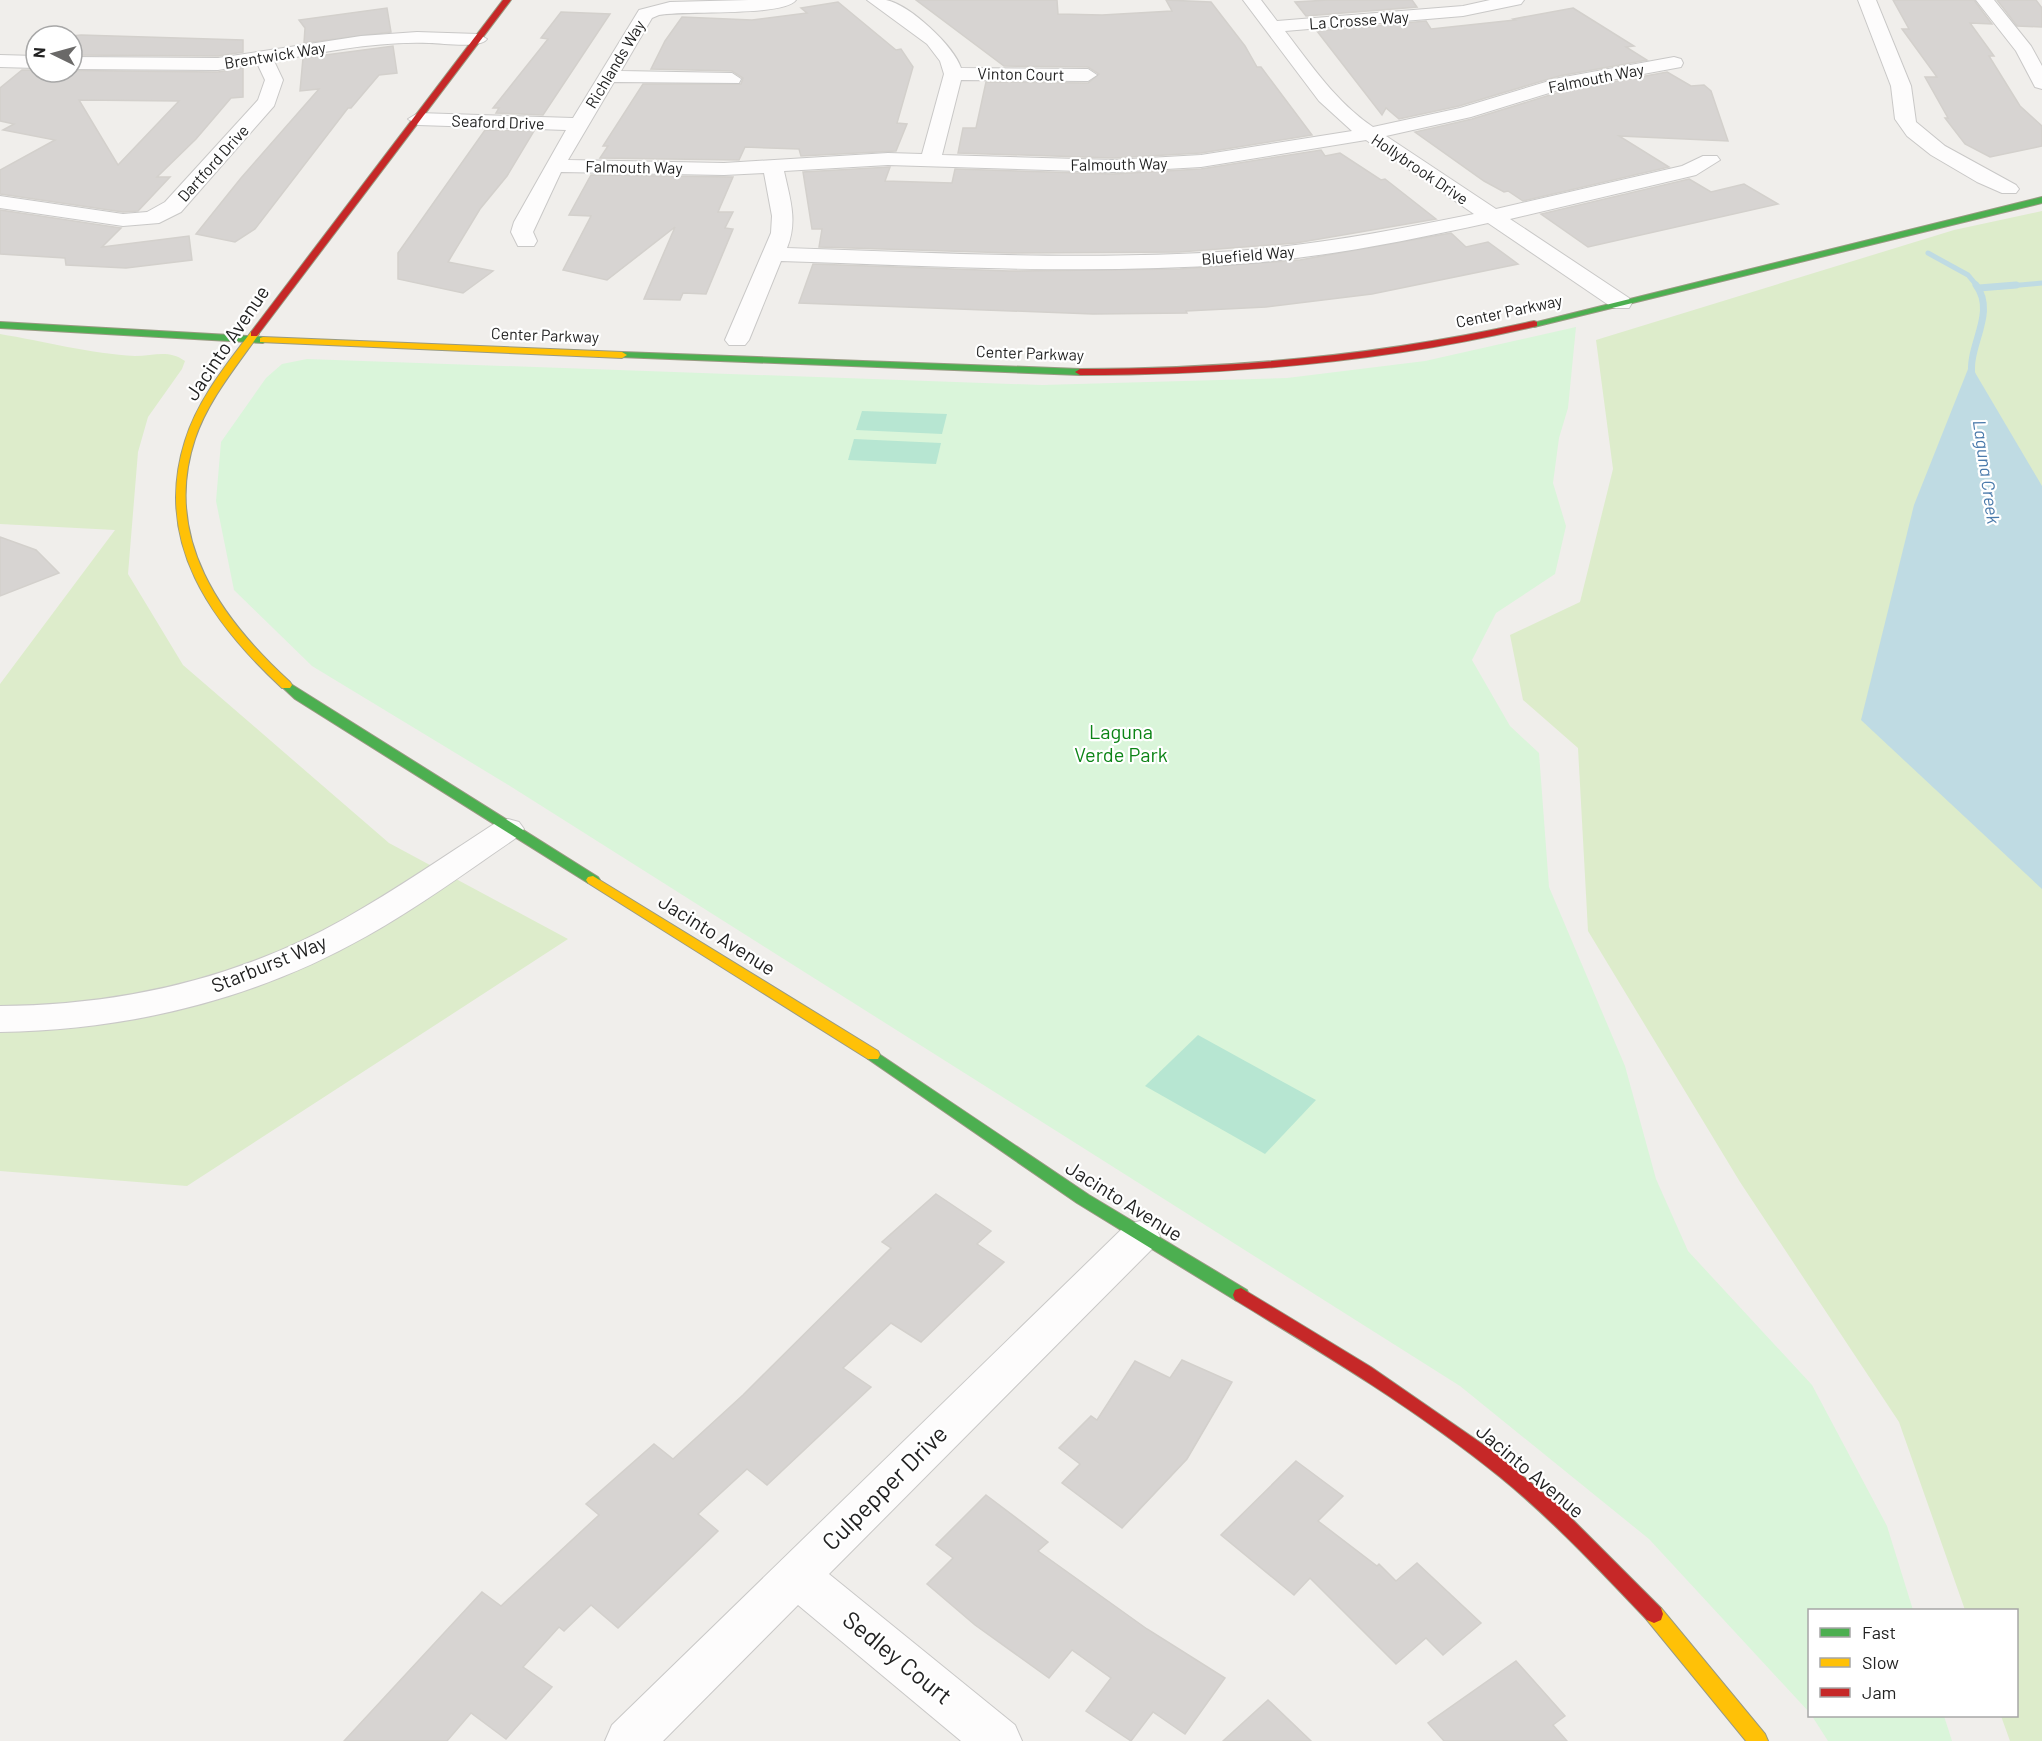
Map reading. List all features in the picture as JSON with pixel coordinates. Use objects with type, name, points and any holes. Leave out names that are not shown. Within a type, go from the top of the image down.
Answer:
[{"type":"street","name":"Jacinto Avenue","points":[[507,0],[263,322],[204,409],[191,439],[182,469],[179,501],[183,540],[196,578],[233,635],[272,674],[299,696],[508,829],[873,1055],[1140,1236],[1391,1386],[1487,1456],[1564,1523],[1656,1616],[1758,1741]]},
{"type":"street","name":"Richlands Way","points":[[526,241],[522,232],[525,222],[554,166],[645,14],[652,10],[712,9],[787,0]]},
{"type":"street","points":[[876,0],[935,41],[946,52],[953,74],[930,160]]},
{"type":"street","name":"Hollybrook Drive","points":[[1252,0],[1326,97],[1368,134],[1491,217],[1612,291]]},
{"type":"street","name":"La Crosse Way","points":[[1272,27],[1515,0]]},
{"type":"street","points":[[1867,0],[1901,86],[1901,101],[1908,124],[1933,146],[2014,188]]},
{"type":"street","points":[[1985,0],[2028,57],[2042,83]]},
{"type":"street","name":"Brentwick Way","points":[[84,63],[186,66],[263,59],[360,41],[417,37],[478,39]]},
{"type":"street","name":"Dartford Drive","points":[[0,202],[123,220],[151,218],[173,207],[267,102],[274,80],[271,69],[263,59]]},
{"type":"street","points":[[0,60],[24,61]]},
{"type":"street","name":"Falmouth Way","points":[[554,166],[724,169],[855,159],[1072,166],[1161,164],[1239,156],[1368,134],[1464,113],[1559,84],[1674,63]]},
{"type":"street","name":"Vinton Court","points":[[953,74],[1088,75]]},
{"type":"street","points":[[609,76],[732,79]]},
{"type":"street","name":"Seaford Drive","points":[[417,119],[578,124]]},
{"type":"street","name":"Bluefield Way","points":[[775,254],[1033,263],[1167,262],[1311,249],[1491,217],[1689,171],[1710,160]]},
{"type":"street","points":[[737,340],[782,233],[783,216],[773,166]]},
{"type":"street","points":[[1986,194],[2014,188]]},
{"type":"street","name":"Center Parkway","points":[[0,325],[108,334],[250,341],[1107,372],[1225,368],[1360,355],[1513,329],[1612,291],[2042,200]]},
{"type":"street","name":"Center Parkway","points":[[1575,292],[1612,291]]},
{"type":"street","points":[[240,321],[284,323]]},
{"type":"street","name":"Starburst Way","points":[[0,1019],[57,1017],[112,1011],[182,997],[237,981],[295,958],[355,928],[508,829]]},
{"type":"street","name":"Culpepper Drive","points":[[629,1741],[1140,1236]]},
{"type":"street","name":"Sedley Court","points":[[796,1575],[998,1741]]},
{"type":"green space","points":[[2042,211],[2042,1741],[2010,1741],[2001,1717],[2018,1717],[2018,1609],[1965,1609],[1899,1422],[1740,1182],[1588,931],[1578,748],[1523,700],[1510,635],[1580,602],[1613,469],[1596,340],[1954,230]]},
{"type":"green space","name":"Laguna Verde Park","points":[[1576,327],[1568,408],[1559,438],[1553,483],[1566,526],[1555,574],[1496,613],[1472,660],[1510,726],[1539,753],[1549,887],[1625,1066],[1656,1179],[1688,1251],[1812,1385],[1887,1526],[1913,1609],[1808,1609],[1808,1711],[1649,1539],[1460,1386],[510,786],[312,666],[234,590],[216,501],[221,442],[266,378],[282,364],[307,359],[1042,385],[1287,378],[1425,361]]},
{"type":"green space","points":[[0,334],[119,355],[167,354],[185,361],[182,369],[148,417],[138,452],[128,574],[183,665],[389,843],[568,939],[187,1186],[0,1171],[0,684],[115,530],[0,524]]},
{"type":"green space","points":[[862,411],[947,414],[942,434],[856,430]]},
{"type":"green space","points":[[854,439],[941,443],[936,464],[848,460]]},
{"type":"green space","points":[[1198,1035],[1316,1100],[1265,1154],[1145,1086]]},
{"type":"green space","points":[[1813,1717],[1944,1717],[1952,1741],[1828,1741]]},
{"type":"water","points":[[1970,364],[2042,486],[2042,889],[1861,720],[1914,505]]},
{"type":"building","points":[[916,0],[1057,0],[1058,14],[1102,15],[1172,11],[1166,0],[1211,2],[1245,46],[1257,67],[1261,67],[1312,135],[1201,153],[1113,158],[958,153],[963,128],[976,128],[986,82],[1088,83],[1099,74],[1088,67],[1004,66]]},
{"type":"building","points":[[1412,0],[1417,7],[1306,16],[1295,2]]},
{"type":"building","points":[[1893,0],[1974,0],[1992,24],[1970,23],[1994,56],[1989,56],[2020,106],[2042,126],[2042,146],[1990,157],[1965,144],[1945,118],[1948,118],[1925,77],[1937,77],[1902,29],[1909,29]]},
{"type":"building","points":[[1997,0],[2036,0],[2042,8],[2042,27],[2017,26]]},
{"type":"building","points":[[838,2],[896,50],[901,49],[913,67],[897,123],[907,124],[896,151],[801,156],[799,149],[745,147],[739,160],[600,158],[608,146],[603,146],[643,84],[741,84],[743,78],[732,71],[651,69],[665,41],[682,17],[752,20],[807,13],[801,8]]},
{"type":"building","points":[[387,8],[391,32],[304,43],[305,28],[299,20]]},
{"type":"building","points":[[1573,8],[1634,46],[1626,47],[1647,60],[1559,76],[1459,106],[1399,119],[1386,108],[1382,115],[1317,31],[1426,21],[1431,29],[1515,20],[1513,19]]},
{"type":"building","points":[[561,12],[610,14],[543,115],[496,113],[499,108],[493,108],[548,39],[541,38]]},
{"type":"building","points":[[84,35],[243,40],[243,52],[218,56],[84,55]]},
{"type":"building","points":[[393,46],[397,73],[379,75],[351,108],[348,108],[255,229],[235,242],[196,234],[241,178],[319,89],[300,91],[303,58]]},
{"type":"building","points":[[243,68],[243,97],[231,98],[196,139],[157,177],[170,177],[138,211],[123,212],[0,194],[0,170],[55,140],[3,130],[14,124],[0,121],[0,88],[22,70],[24,70],[24,84],[84,84],[84,71],[218,72]],"holes":[[[79,100],[179,101],[118,165]]]},
{"type":"building","points":[[1667,72],[1691,86],[1704,85],[1711,91],[1728,141],[1619,136],[1669,167],[1523,201],[1508,191],[1504,192],[1484,181],[1415,132],[1472,119],[1563,91]]},
{"type":"building","points":[[485,130],[534,131],[507,176],[480,209],[448,262],[493,271],[463,293],[398,279],[398,253]]},
{"type":"building","points":[[1321,150],[1325,156],[1340,153],[1381,180],[1385,179],[1436,219],[1296,243],[1180,252],[1012,253],[819,247],[822,229],[812,229],[803,172],[890,167],[885,181],[952,183],[955,169],[1113,174],[1201,169]]},
{"type":"building","points":[[591,175],[733,177],[718,212],[733,212],[725,228],[733,229],[706,294],[683,293],[680,300],[644,299],[675,227],[607,280],[563,270],[591,216],[569,215]]},
{"type":"building","points":[[1689,179],[1711,192],[1744,184],[1778,204],[1588,247],[1541,214]]},
{"type":"building","points":[[0,210],[121,228],[102,247],[189,236],[192,260],[126,268],[66,265],[65,258],[0,254]]},
{"type":"building","points":[[1451,233],[1466,247],[1488,242],[1518,264],[1372,294],[1266,307],[1186,311],[1187,313],[1093,314],[799,303],[813,264],[1009,271],[1180,269],[1300,260]]},
{"type":"building","points":[[0,537],[36,550],[59,573],[0,596]]},
{"type":"building","points":[[936,1194],[991,1231],[977,1244],[1004,1262],[921,1342],[891,1323],[843,1368],[871,1387],[767,1485],[747,1469],[698,1514],[718,1531],[618,1628],[591,1605],[564,1631],[559,1627],[523,1667],[552,1687],[506,1739],[471,1713],[447,1741],[344,1741],[482,1592],[501,1606],[599,1515],[586,1504],[654,1444],[673,1459],[743,1395],[891,1248],[882,1242]]},
{"type":"building","points":[[1182,1360],[1232,1382],[1187,1459],[1122,1528],[1062,1483],[1080,1464],[1059,1448],[1091,1416],[1097,1420],[1135,1361],[1170,1378]]},
{"type":"building","points":[[1296,1461],[1343,1496],[1318,1521],[1377,1566],[1379,1564],[1396,1581],[1417,1563],[1481,1623],[1443,1655],[1426,1638],[1396,1664],[1310,1578],[1294,1595],[1221,1535]]},
{"type":"building","points":[[986,1495],[1048,1542],[1038,1551],[1147,1629],[1225,1678],[1185,1734],[1153,1712],[1131,1741],[1086,1711],[1111,1678],[1072,1650],[1049,1678],[975,1625],[927,1584],[953,1558],[936,1545]]},
{"type":"building","points":[[1516,1661],[1565,1716],[1553,1725],[1567,1741],[1444,1741],[1428,1723]]},
{"type":"building","points":[[1268,1700],[1311,1741],[1223,1741]]},
{"type":"waterway","points":[[1928,253],[1968,275],[1978,287]]},
{"type":"waterway","name":"Laguna Creek","points":[[1998,287],[2042,283]]},
{"type":"waterway","name":"Laguna Creek","points":[[1972,376],[1973,353],[1984,307],[1982,296],[1976,285]]},
{"type":"waterway","name":"Laguna Creek","points":[[1979,288],[2016,285]]},
{"type":"traffic: fast","points":[[1534,324],[2042,200]]},
{"type":"traffic: fast","points":[[0,325],[263,340]]},
{"type":"traffic: fast","points":[[622,355],[1080,372]]},
{"type":"traffic: fast","points":[[286,685],[299,696],[593,880]]},
{"type":"traffic: fast","points":[[873,1055],[1083,1199],[1241,1295]]},
{"type":"traffic: slow","points":[[254,334],[218,385],[190,440],[181,476],[181,510],[187,544],[199,576],[215,606],[236,635],[286,685]]},
{"type":"traffic: slow","points":[[263,340],[622,355]]},
{"type":"traffic: slow","points":[[593,880],[873,1055]]},
{"type":"traffic: slow","points":[[1654,1614],[1758,1741]]},
{"type":"traffic: jam","points":[[254,334],[507,0]]},
{"type":"traffic: jam","points":[[1080,372],[1193,370],[1308,362],[1423,347],[1534,324]]},
{"type":"traffic: jam","points":[[1241,1295],[1396,1391],[1485,1455],[1551,1511],[1654,1614]]}]
